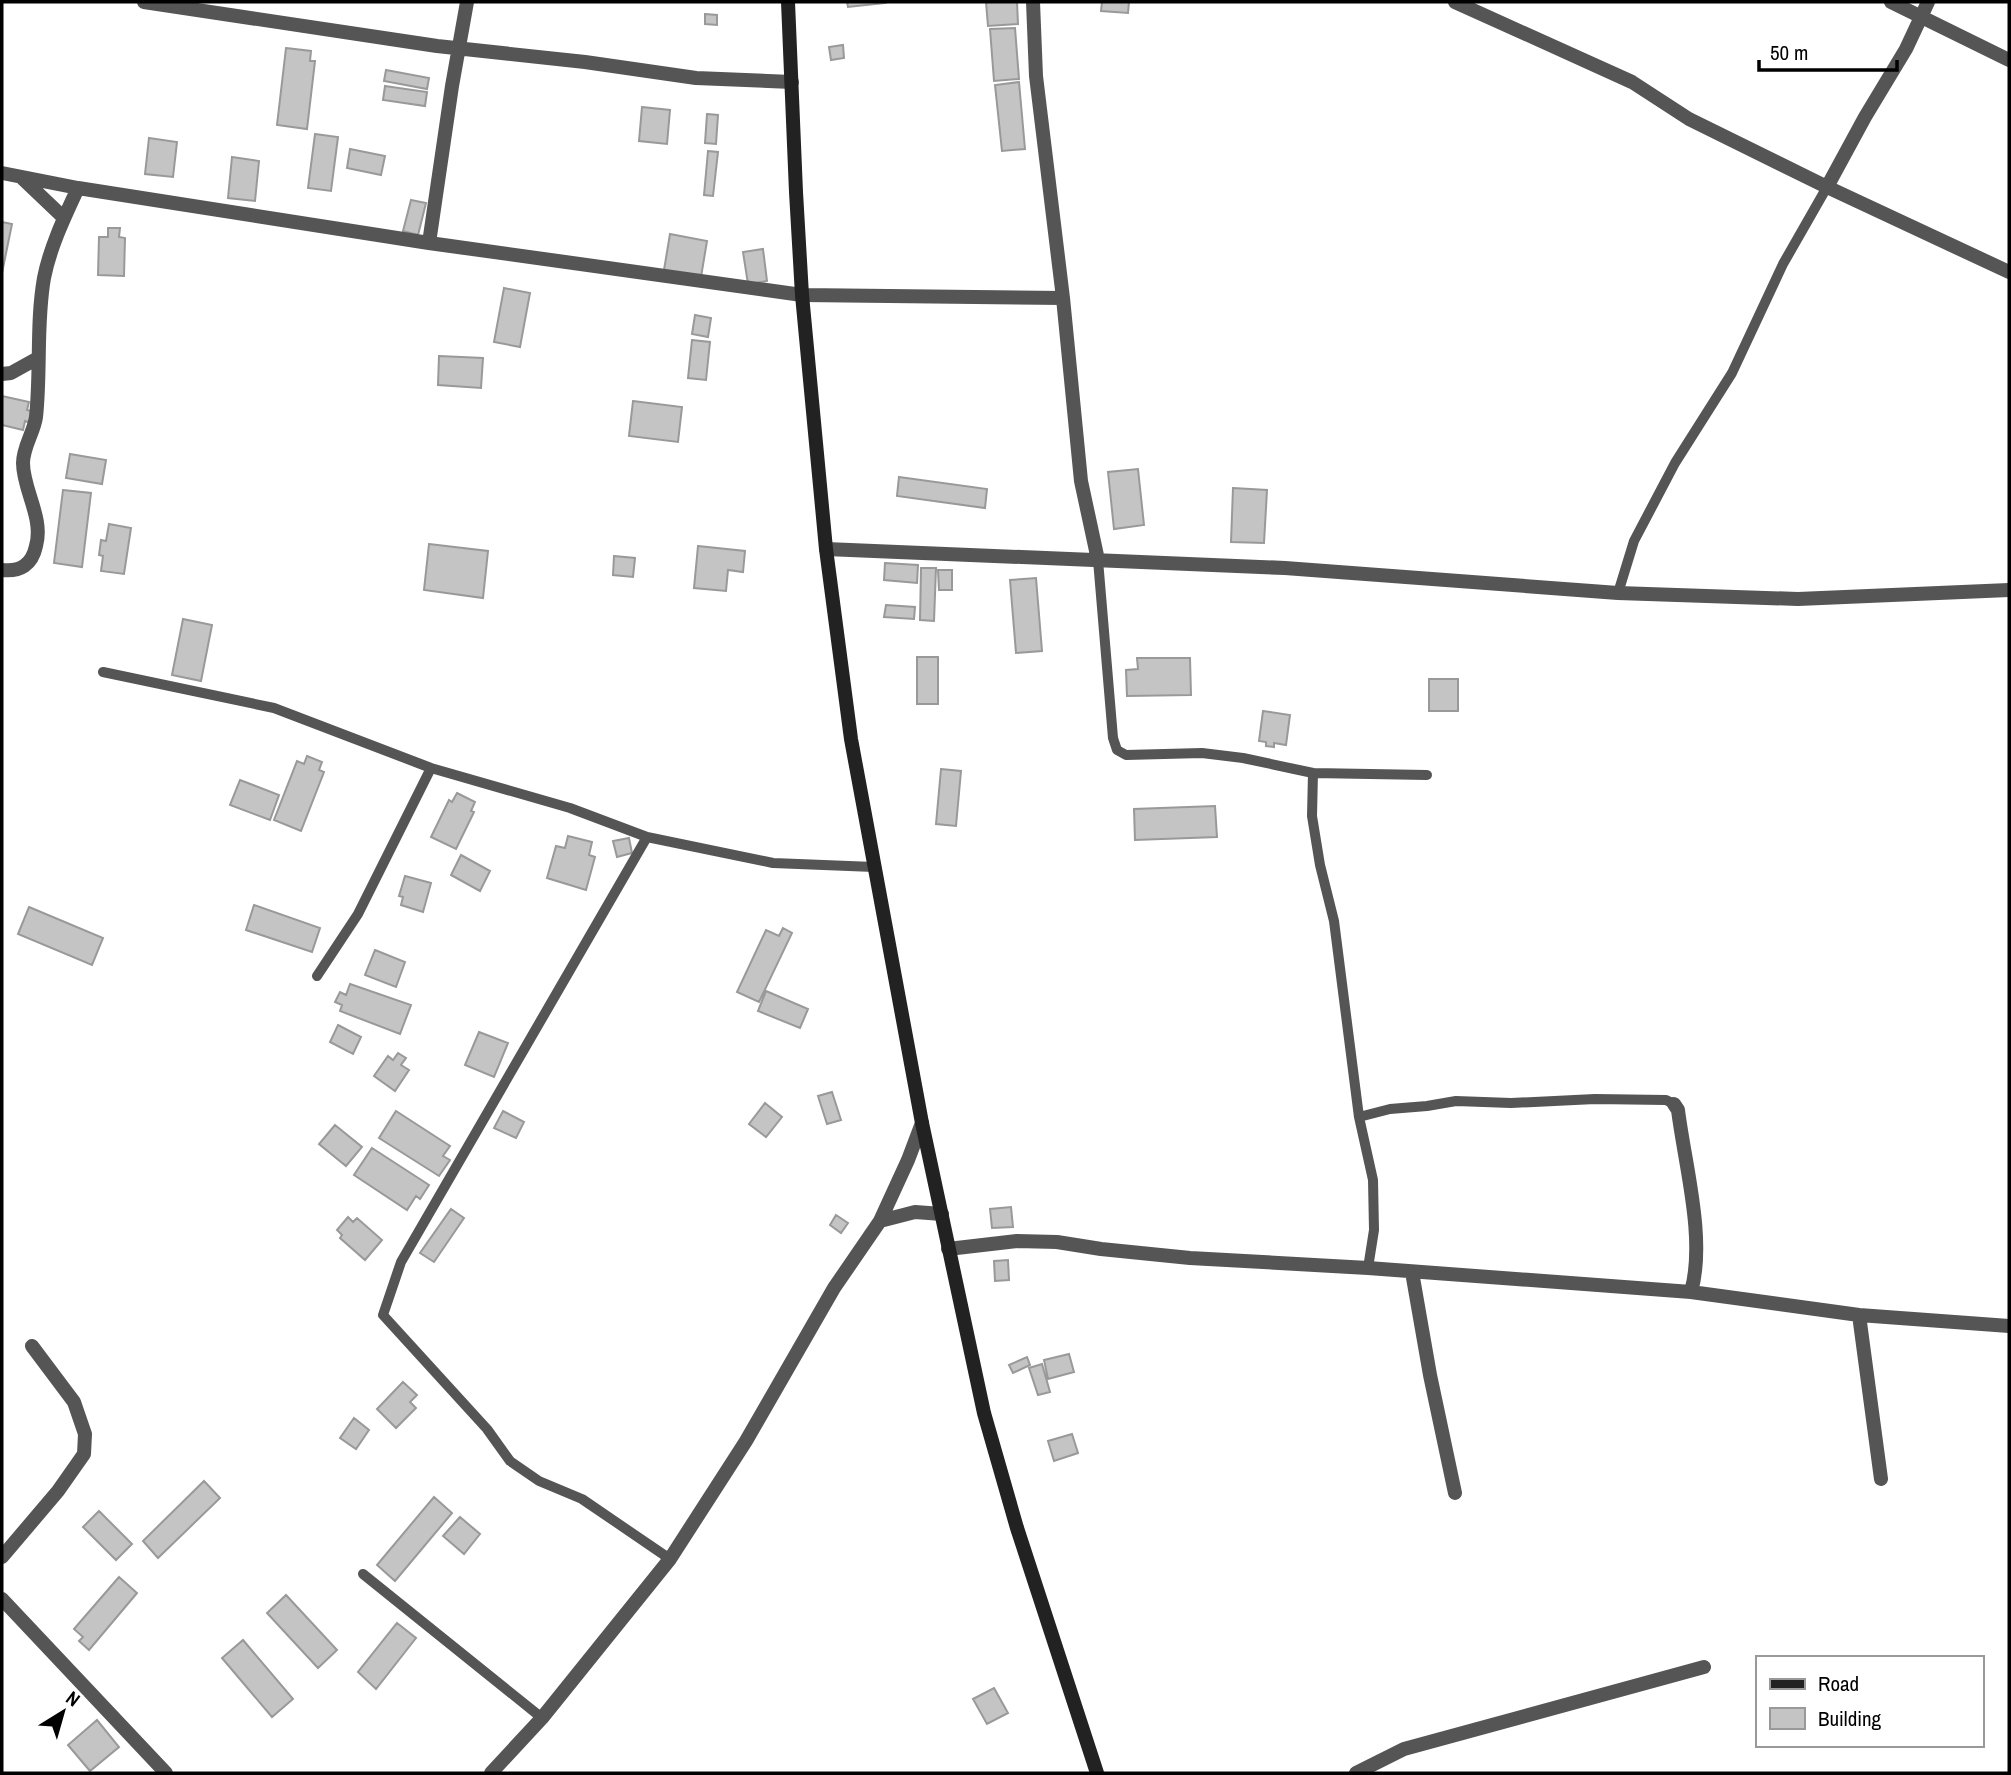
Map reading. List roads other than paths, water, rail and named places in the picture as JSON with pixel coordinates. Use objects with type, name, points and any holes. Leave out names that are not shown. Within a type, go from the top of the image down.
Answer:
[{"type":"main road","points":[[789,2],[802,295],[826,549],[851,739],[922,1123],[984,1413],[1037,1590],[1097,1773]]},
{"type":"street","points":[[144,2],[458,48],[696,78],[792,82]]},
{"type":"street","points":[[429,243],[467,2]]},
{"type":"street","points":[[1033,2],[1036,76],[1063,298],[1081,481],[1097,560]]},
{"type":"street","points":[[1455,2],[1632,82],[1689,119],[2009,272]]},
{"type":"street","points":[[1891,2],[2009,61]]},
{"type":"street","points":[[1827,187],[1906,49],[1928,2]]},
{"type":"street","points":[[2,173],[78,188],[429,243],[802,295],[1063,298]]},
{"type":"street","points":[[21,177],[64,218]]},
{"type":"street","points":[[2,570],[16,571],[26,566],[37,543],[35,510],[23,467],[23,455],[35,421],[45,277],[64,218],[78,188]]},
{"type":"street","points":[[2,374],[11,373],[38,358]]},
{"type":"street","points":[[826,549],[1285,568],[1618,593],[1798,598],[2008,595]]},
{"type":"street","points":[[1674,1104],[1678,1110],[1696,1237],[1697,1273],[1692,1292]]},
{"type":"street","points":[[491,1773],[542,1718],[670,1559],[746,1441],[834,1288],[880,1220],[922,1123]]},
{"type":"street","points":[[880,1220],[915,1212],[942,1214]]},
{"type":"street","points":[[948,1249],[1017,1241],[1057,1242],[1101,1250],[1191,1258],[1692,1292],[1859,1315],[2009,1326]]},
{"type":"street","points":[[1412,1272],[1455,1493]]},
{"type":"street","points":[[1859,1315],[1881,1479]]},
{"type":"street","points":[[2,1557],[84,1454],[85,1434],[74,1402],[32,1346]]},
{"type":"street","points":[[2,1599],[166,1773]]},
{"type":"street","points":[[1356,1773],[1404,1749],[1704,1667]]},
{"type":"lane","points":[[1618,593],[1634,541],[1675,463],[1732,373],[1783,264],[1827,187]]},
{"type":"lane","points":[[1097,560],[1113,738],[1117,750],[1126,755],[1202,753],[1243,758],[1313,773],[1426,775]]},
{"type":"lane","points":[[103,672],[274,708],[431,768],[570,808],[647,837],[773,863],[874,866]]},
{"type":"lane","points":[[317,976],[358,914],[431,768]]},
{"type":"lane","points":[[1313,773],[1312,816],[1334,920],[1359,1117],[1373,1180],[1374,1230],[1368,1268]]},
{"type":"lane","points":[[647,837],[401,1262],[383,1315],[487,1429],[510,1461],[539,1481],[582,1499],[670,1559]]},
{"type":"lane","points":[[1359,1117],[1390,1109],[1457,1101],[1511,1103],[1595,1099],[1666,1100],[1674,1104]]},
{"type":"lane","points":[[363,1574],[542,1718]]}]
